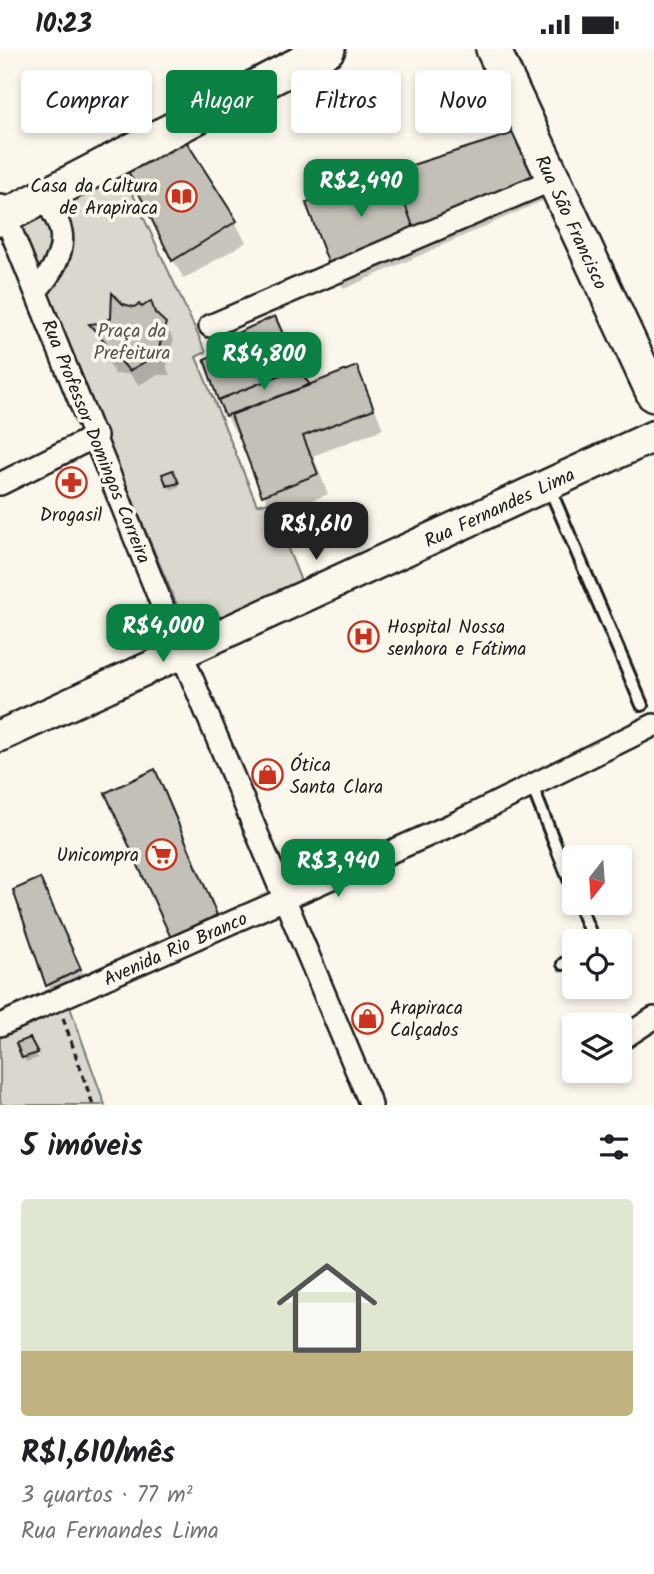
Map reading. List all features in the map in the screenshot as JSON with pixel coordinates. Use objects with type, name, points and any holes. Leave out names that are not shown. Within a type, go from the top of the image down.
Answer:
[{"type":"main road","points":[[2,213],[44,197],[328,49]]},
{"type":"main road","name":"Rua São Francisco","points":[[493,49],[654,395]]},
{"type":"street","points":[[211,326],[552,180]]},
{"type":"street","points":[[36,291],[49,276],[61,249],[61,230],[44,197]]},
{"type":"street","name":"Rua Professor Domingos Correira","points":[[2,213],[96,436],[181,652],[371,1105]]},
{"type":"street","points":[[0,484],[96,436]]},
{"type":"street","name":"Rua Fernandes Lima","points":[[0,736],[654,436]]},
{"type":"street","name":"Avenida Rio Branco","points":[[0,1025],[458,822],[654,725]]},
{"type":"street","points":[[632,1032],[654,1018]]},
{"type":"lane","points":[[548,485],[642,705]]},
{"type":"lane","points":[[532,786],[562,862]]},
{"type":"path","points":[[57,1000],[93,1105]]},
{"type":"green space","name":"Praça da Prefeitura","points":[[123,173],[206,352],[196,357],[257,505],[269,502],[303,586],[190,636],[46,296],[56,279],[54,205]]},
{"type":"green space","points":[[44,196],[61,230],[36,291],[5,216]]},
{"type":"green space","points":[[66,996],[105,1105],[2,1105],[0,1025]]},
{"type":"building","points":[[517,132],[539,178],[415,232],[393,171]]},
{"type":"building","name":"Casa da Cultura de Arapiraca","points":[[186,141],[237,221],[172,261],[128,171]]},
{"type":"building","points":[[393,171],[415,232],[331,270],[306,203]]},
{"type":"building","points":[[112,293],[123,304],[134,307],[139,304],[142,307],[151,301],[155,313],[166,323],[159,351],[163,360],[148,360],[129,371],[120,360],[105,360],[105,342],[89,324],[111,318]]},
{"type":"building","points":[[275,316],[298,368],[218,400],[204,359],[222,352],[226,338]]},
{"type":"building","points":[[357,366],[374,409],[303,436],[318,474],[262,496],[231,415]]},
{"type":"building","points":[[298,368],[310,385],[225,416],[218,400]]},
{"type":"building","points":[[173,470],[179,483],[167,486],[162,474]]},
{"type":"building","name":"Unicompra","points":[[155,769],[217,915],[171,938],[105,793]]},
{"type":"building","points":[[40,878],[81,969],[46,986],[13,890]]},
{"type":"building","points":[[30,1038],[38,1053],[22,1058],[16,1043]]},
{"type":"place","name":"Casa da Cultura de Arapiraca","points":[[181,196]]},
{"type":"place","name":"Drogasil","points":[[71,483]]},
{"type":"place","name":"Hospital Nossa senhora e Fátima","points":[[364,637]]},
{"type":"place","name":"Ótica Santa Clara","points":[[267,775]]},
{"type":"place","name":"Unicompra","points":[[162,854]]},
{"type":"place","name":"Arapiraca Calçados","points":[[367,1018]]}]
